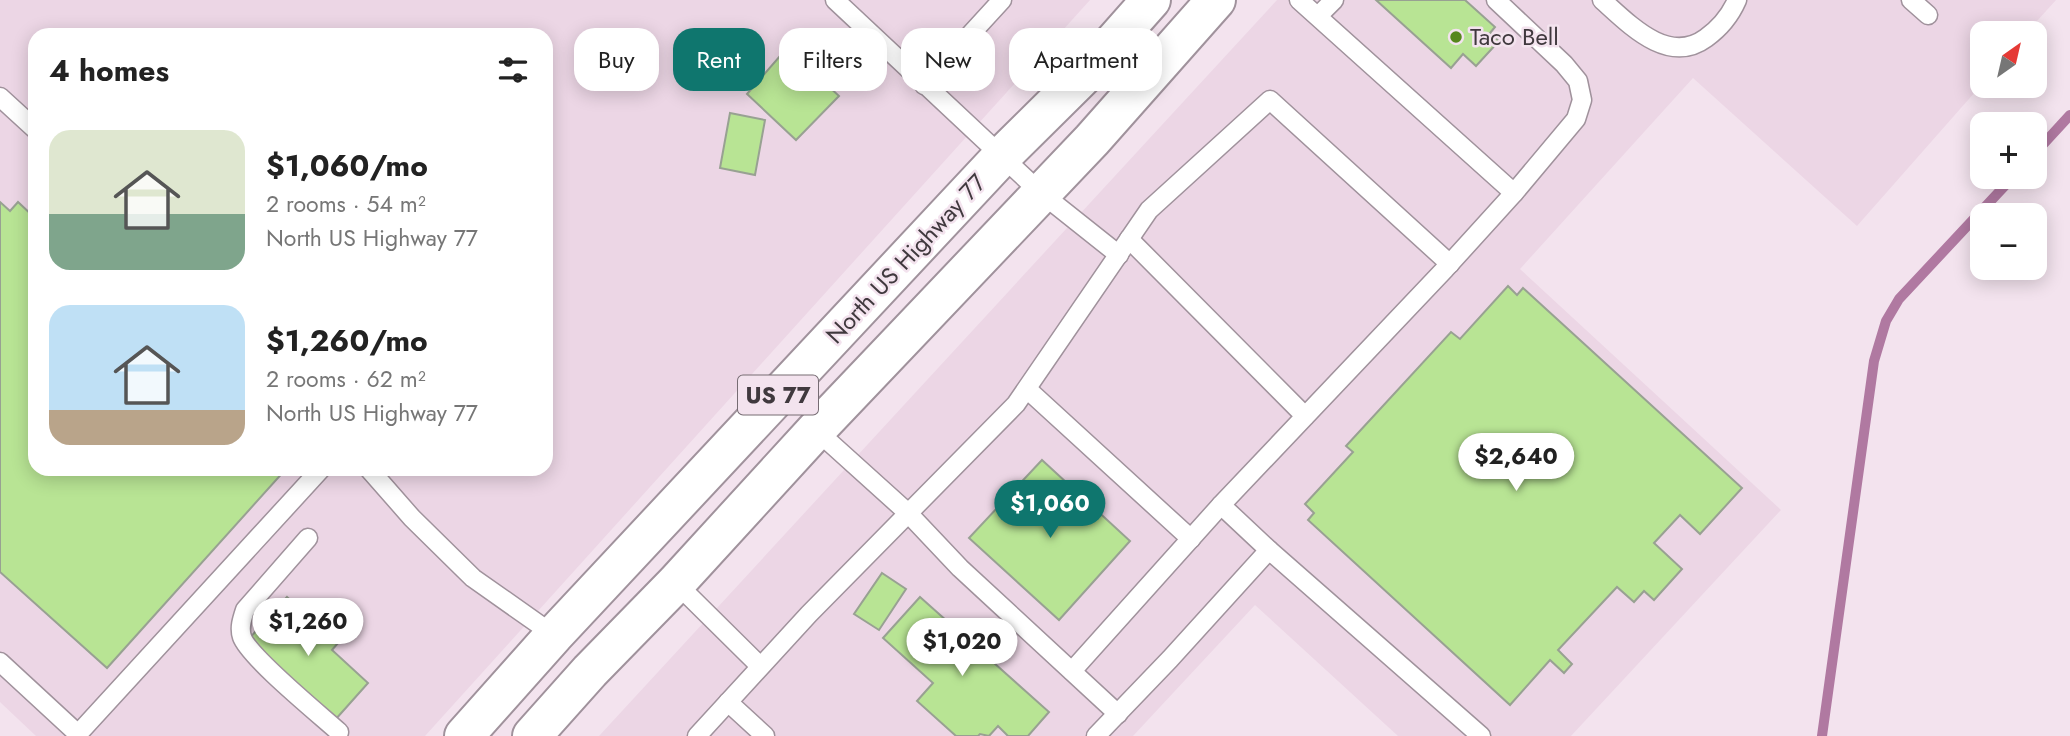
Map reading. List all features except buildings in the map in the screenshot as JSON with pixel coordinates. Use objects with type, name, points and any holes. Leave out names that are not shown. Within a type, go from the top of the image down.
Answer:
[{"type":"main road","name":"North US Highway 77","points":[[464,736],[554,635],[1002,156],[1089,70],[1151,0]]},
{"type":"main road","name":"North US Highway 77","points":[[532,736],[816,430],[1091,140],[1216,0]]},
{"type":"lane","points":[[835,0],[901,63]]},
{"type":"lane","points":[[976,28],[1002,0]]},
{"type":"lane","points":[[1300,0],[1514,193]]},
{"type":"lane","points":[[1318,16],[1334,0]]},
{"type":"lane","points":[[1072,671],[1222,505],[1450,264],[1576,119],[1582,100],[1578,81],[1564,64],[1496,0]]},
{"type":"lane","points":[[1602,0],[1637,31],[1674,48],[1696,45],[1716,30],[1737,0]]},
{"type":"lane","points":[[1911,0],[1928,15]]},
{"type":"lane","points":[[931,91],[1041,193],[1119,255]]},
{"type":"lane","points":[[0,97],[28,123]]},
{"type":"lane","points":[[696,736],[760,666],[1016,404],[1149,210],[1270,100],[1450,264]]},
{"type":"lane","points":[[1129,239],[1305,416]]},
{"type":"lane","points":[[1027,388],[1191,539]]},
{"type":"lane","points":[[816,430],[908,513],[960,568],[1118,713]]},
{"type":"lane","points":[[0,662],[77,735],[315,476]]},
{"type":"lane","points":[[375,476],[412,518],[473,578],[554,635]]},
{"type":"lane","points":[[1222,505],[1269,550],[1481,736]]},
{"type":"lane","points":[[308,538],[245,610],[240,633],[251,651],[339,732]]},
{"type":"lane","points":[[1096,736],[1269,550]]},
{"type":"lane","points":[[676,583],[760,666]]},
{"type":"lane","points":[[728,702],[765,736]]},
{"type":"shaded area","points":[[0,0],[1090,0],[1065,28],[1009,28],[1009,90],[425,736],[36,736],[0,702]]},
{"type":"shaded area","points":[[1277,0],[2056,0],[2037,21],[1970,21],[1970,98],[1857,226],[1693,78],[1520,269],[1781,510],[1571,736],[1398,736],[1255,605],[1133,736],[599,736]]},
{"type":"waterway","points":[[2047,140],[2070,115]]},
{"type":"waterway","points":[[1822,736],[1874,361],[1886,321],[1899,299],[2002,189]]},
{"type":"place","name":"Taco Bell","points":[[1456,37]]}]
